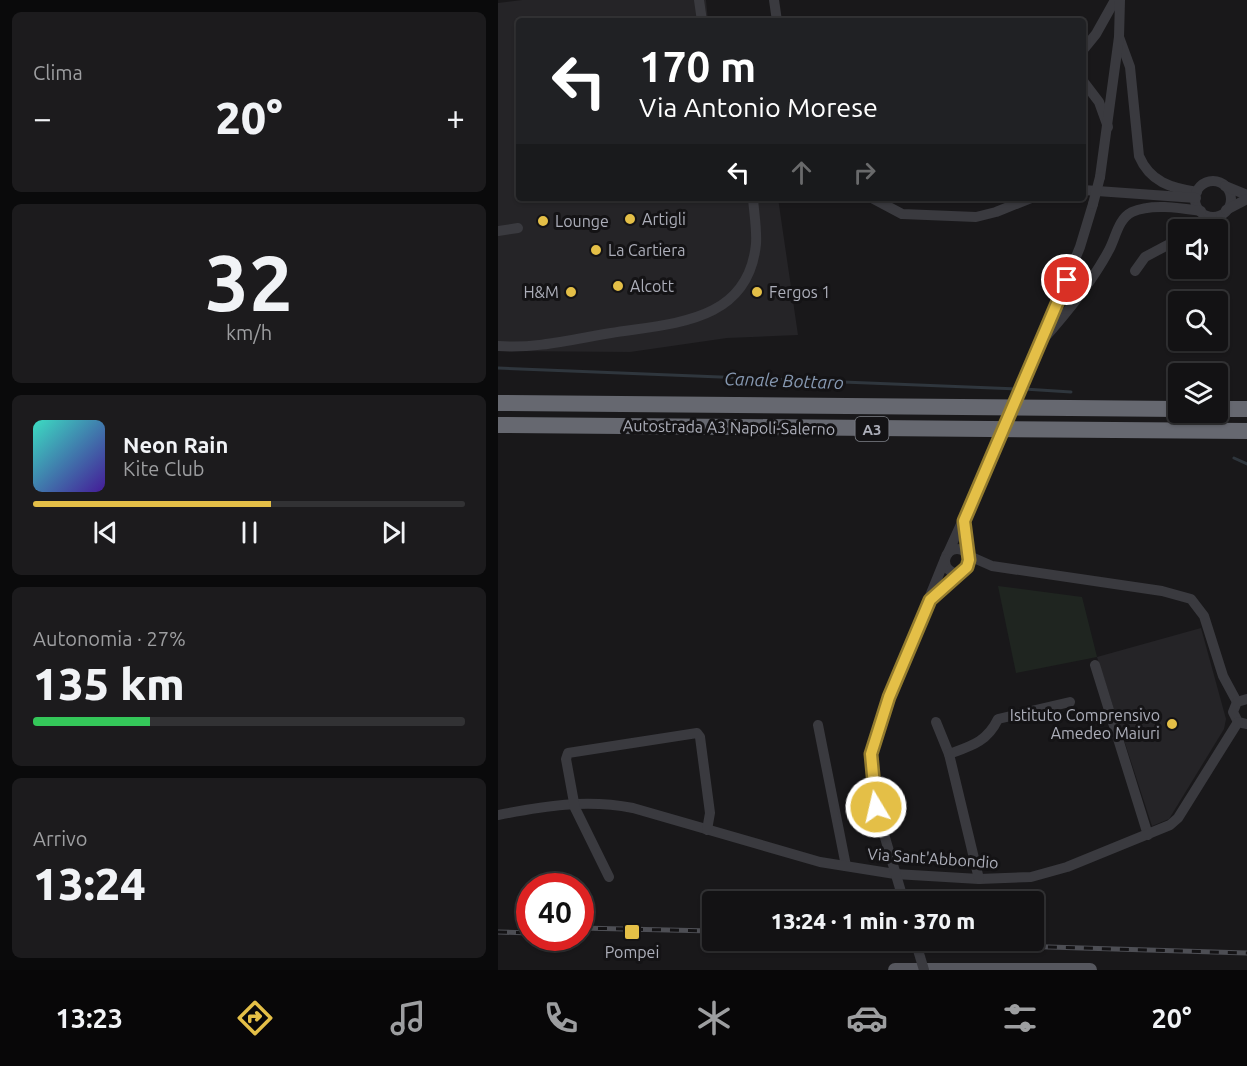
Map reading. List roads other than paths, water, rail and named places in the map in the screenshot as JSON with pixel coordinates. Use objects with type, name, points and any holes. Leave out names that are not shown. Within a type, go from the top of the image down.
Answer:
[{"type":"highway","name":"Autostrada A3 Napoli-Salerno","points":[[498,403],[1168,409]]},
{"type":"highway","points":[[1228,409],[1247,409]]},
{"type":"highway","name":"Autostrada A3 Napoli-Salerno","points":[[498,425],[1247,431]]},
{"type":"main road","points":[[895,970],[1090,970]]},
{"type":"street","points":[[699,0],[702,18]]},
{"type":"street","points":[[774,0],[777,18]]},
{"type":"street","points":[[1086,47],[1115,0]]},
{"type":"street","points":[[900,891],[876,807],[871,754],[889,697],[930,600],[935,581],[964,521],[1080,247],[1100,177],[1109,130],[1119,38],[1120,0]]},
{"type":"street","points":[[1119,38],[1130,67],[1139,156],[1143,165],[1149,174],[1167,185],[1196,195]]},
{"type":"street","points":[[1086,85],[1099,102],[1109,130]]},
{"type":"street","points":[[1086,190],[1196,195],[1209,182],[1247,195]]},
{"type":"street","points":[[1225,186],[1230,195],[1226,210]]},
{"type":"street","points":[[1196,195],[1201,212]]},
{"type":"street","points":[[1208,219],[1247,200]]},
{"type":"street","points":[[498,346],[536,345],[706,315],[734,295],[750,269],[756,242],[753,201]]},
{"type":"street","points":[[878,201],[902,214],[976,217],[1006,203]]},
{"type":"street","points":[[1041,342],[1095,274],[1110,249],[1121,221],[1133,212],[1149,208],[1201,212],[1212,216]]},
{"type":"street","points":[[498,231],[518,228]]},
{"type":"street","points":[[1135,271],[1145,257],[1168,245]]},
{"type":"street","points":[[930,600],[964,570],[968,563],[964,521]]},
{"type":"street","points":[[946,557],[956,549],[992,566]]},
{"type":"street","points":[[946,557],[947,566],[952,571],[992,566],[1162,591],[1191,599],[1198,605],[1204,616],[1223,676],[1242,701]]},
{"type":"street","points":[[1095,665],[1148,835]]},
{"type":"street","name":"Via Sant'Abbondio","points":[[498,815],[574,803],[604,802],[633,808],[788,855],[846,866],[895,874],[979,879],[1031,877],[1067,867],[1170,825],[1178,818],[1242,723],[1233,712],[1242,701]]},
{"type":"street","points":[[949,754],[979,743],[990,734],[998,719],[1070,702]]},
{"type":"street","points":[[936,722],[949,754],[979,879]]},
{"type":"street","points":[[818,725],[842,857],[846,866]]},
{"type":"street","points":[[609,877],[574,803],[568,753],[697,733],[700,737],[710,813],[707,830]]},
{"type":"street","points":[[918,951],[924,970]]},
{"type":"waterway","name":"Canale Bottaro","points":[[498,368],[1018,389]]},
{"type":"waterway","name":"Canale Bottaro","points":[[1024,389],[1071,392]]},
{"type":"waterway","name":"Canale Bottaro","points":[[1234,458],[1247,464]]},
{"type":"railway","points":[[594,928],[702,931]]},
{"type":"railway","points":[[498,932],[516,933]]},
{"type":"railway","points":[[1044,947],[1247,953]]},
{"type":"place","name":"Artigli","points":[[630,219]]},
{"type":"place","name":"Lounge","points":[[543,221]]},
{"type":"place","name":"La Cartiera","points":[[596,250]]},
{"type":"place","name":"Alcott","points":[[618,286]]},
{"type":"place","name":"H&M","points":[[571,292]]},
{"type":"place","name":"Fergos 1","points":[[757,292]]},
{"type":"place","name":"Istituto Comprensivo Amedeo Maiuri","points":[[1172,724]]},
{"type":"place","name":"Pompei","points":[[632,932]]}]
